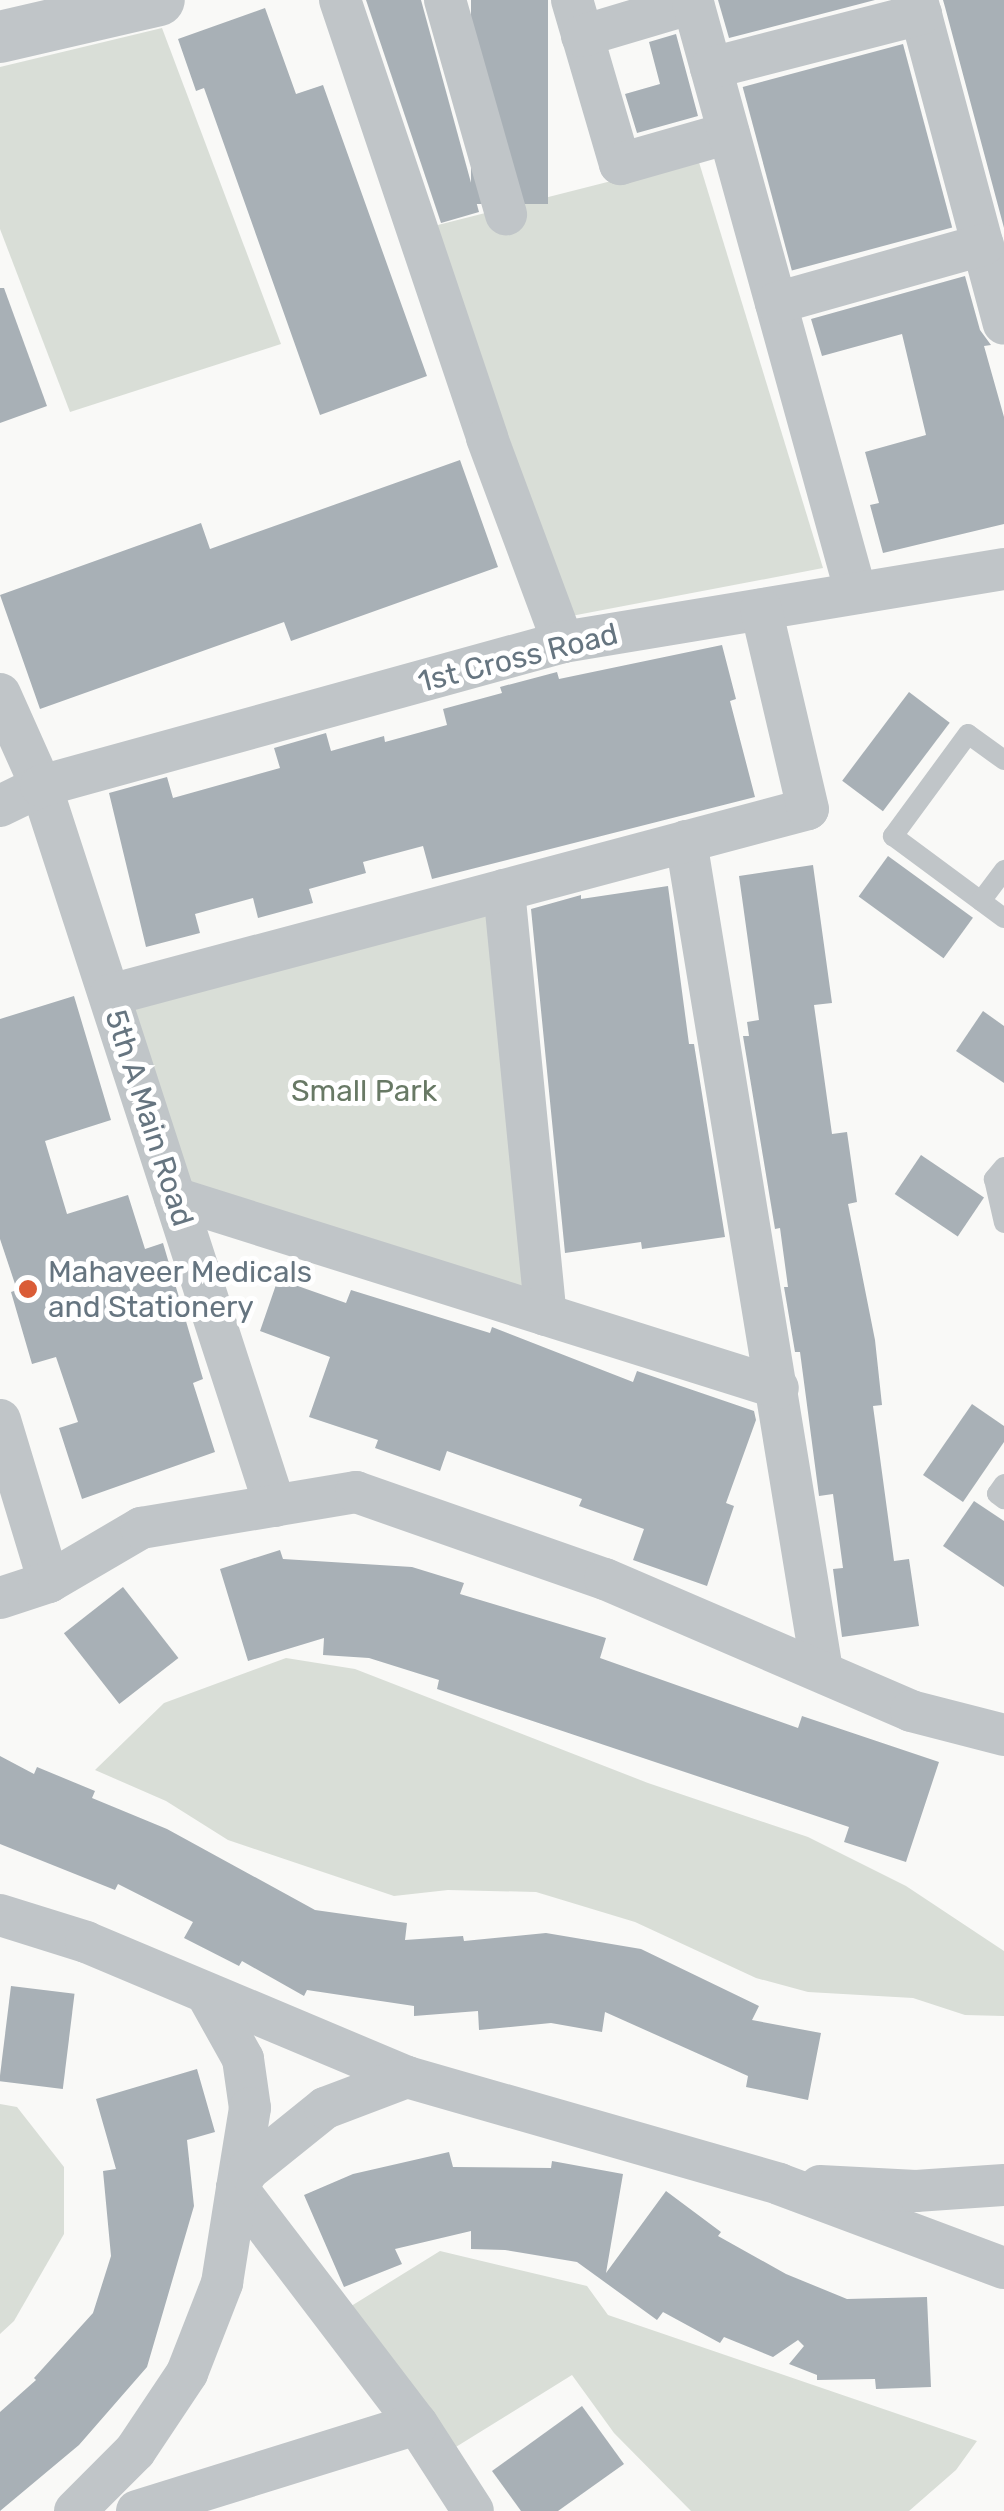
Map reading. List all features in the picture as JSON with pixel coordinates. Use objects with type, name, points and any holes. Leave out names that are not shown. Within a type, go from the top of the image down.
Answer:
[{"type":"street","points":[[340,0],[486,438],[563,642]]},
{"type":"street","points":[[446,0],[506,214]]},
{"type":"street","points":[[0,37],[140,2]]},
{"type":"street","points":[[729,133],[620,164],[577,18],[693,3],[729,133],[776,303],[856,593]]},
{"type":"street","points":[[711,68],[919,7],[1004,324]]},
{"type":"street","points":[[776,303],[983,245]]},
{"type":"street","name":"1st Cross Road","points":[[0,806],[42,786],[563,642],[1004,569]]},
{"type":"street","points":[[110,995],[808,809],[761,609]]},
{"type":"street","name":"5th A Main Road","points":[[0,694],[42,786],[275,1506]]},
{"type":"street","points":[[686,842],[822,1671]]},
{"type":"street","points":[[504,890],[546,1315]]},
{"type":"street","points":[[175,1198],[778,1388]]},
{"type":"street","points":[[0,1420],[49,1582]]},
{"type":"street","points":[[0,1598],[49,1582],[140,1528],[356,1492],[605,1578],[911,1711],[1004,1736]]},
{"type":"street","points":[[0,1915],[86,1942],[407,2078],[780,2184],[1004,2268]]},
{"type":"street","points":[[75,2511],[135,2452],[188,2373],[222,2283],[250,2108],[243,2058],[208,1996]]},
{"type":"street","points":[[237,2188],[248,2170],[325,2108],[407,2078]]},
{"type":"street","points":[[780,2184],[916,2191],[1004,2185]]},
{"type":"street","points":[[237,2188],[417,2424],[473,2511]]},
{"type":"street","points":[[137,2511],[417,2424]]},
{"type":"lane","points":[[1004,760],[968,734],[893,836],[1004,918]]},
{"type":"lane","points":[[981,901],[1004,870]]},
{"type":"lane","points":[[1004,1167],[994,1179],[1004,1223]]},
{"type":"lane","points":[[1004,1484],[997,1494],[1004,1499]]},
{"type":"green space","points":[[162,28],[281,344],[70,412],[0,229],[0,67]]},
{"type":"green space","points":[[698,159],[823,568],[566,617],[426,228]]},
{"type":"green space","name":"Small Park","points":[[504,890],[546,1315],[175,1198],[110,995]]},
{"type":"green space","points":[[286,1658],[355,1669],[648,1783],[808,1837],[906,1886],[1004,1951],[1004,2016],[965,2015],[913,1998],[808,1992],[756,1978],[635,1922],[536,1892],[448,1890],[394,1896],[228,1840],[166,1801],[95,1770],[164,1703]]},
{"type":"green space","points":[[0,2104],[17,2107],[64,2167],[64,2234],[14,2321],[0,2334]]},
{"type":"green space","points":[[440,2251],[587,2286],[608,2315],[977,2441],[956,2470],[909,2511],[691,2511],[614,2433],[572,2375],[451,2450],[348,2308]]},
{"type":"building","points":[[366,0],[421,0],[479,212],[441,223]]},
{"type":"building","points":[[471,0],[548,0],[548,204],[471,204]]},
{"type":"building","points":[[718,0],[875,0],[729,38]]},
{"type":"building","points":[[943,0],[1004,0],[1004,228],[945,7]]},
{"type":"building","points":[[265,8],[296,94],[323,85],[427,376],[320,415],[204,88],[196,91],[178,39]]},
{"type":"building","points":[[676,34],[698,116],[637,133],[625,94],[660,84],[649,42]]},
{"type":"building","points":[[903,44],[952,228],[792,270],[743,87]]},
{"type":"building","points":[[965,276],[980,330],[991,345],[984,346],[1004,417],[1004,524],[883,553],[870,505],[879,503],[865,452],[926,435],[902,334],[822,356],[811,319]]},
{"type":"building","points":[[0,288],[4,288],[47,406],[0,423]]},
{"type":"building","points":[[460,460],[498,567],[291,641],[284,622],[40,709],[0,595],[201,523],[210,549]]},
{"type":"building","points":[[722,645],[736,699],[730,701],[755,797],[432,879],[423,846],[363,862],[366,873],[309,889],[313,903],[258,918],[253,898],[195,914],[200,933],[146,947],[109,793],[167,777],[173,798],[280,768],[274,748],[326,733],[331,751],[384,736],[385,742],[447,725],[443,709],[502,693],[500,687],[557,672],[559,679]]},
{"type":"building","points":[[909,692],[950,723],[883,811],[842,781]]},
{"type":"building","points":[[888,856],[973,918],[944,958],[859,896]]},
{"type":"building","points":[[813,865],[832,1003],[814,1005],[832,1134],[847,1132],[857,1202],[848,1204],[875,1340],[882,1405],[873,1406],[894,1561],[909,1559],[919,1626],[842,1637],[833,1569],[843,1568],[833,1494],[819,1496],[800,1352],[795,1352],[784,1287],[788,1287],[780,1228],[775,1229],[743,1036],[749,1036],[747,1022],[759,1020],[739,876]]},
{"type":"building","points":[[668,886],[689,1044],[694,1044],[725,1237],[642,1249],[641,1242],[565,1253],[531,909],[581,895],[581,899]]},
{"type":"building","points":[[74,996],[111,1120],[45,1141],[67,1214],[128,1195],[145,1249],[163,1243],[203,1379],[193,1383],[215,1452],[82,1499],[59,1428],[78,1422],[56,1357],[32,1364],[11,1292],[17,1290],[0,1239],[0,1019]]},
{"type":"building","points":[[983,1011],[1004,1026],[1004,1083],[956,1051]]},
{"type":"building","points":[[921,1155],[984,1197],[958,1236],[895,1194]]},
{"type":"building","points":[[278,1279],[346,1303],[351,1290],[490,1333],[492,1327],[633,1382],[637,1371],[754,1411],[756,1420],[726,1503],[734,1506],[707,1586],[633,1560],[644,1529],[579,1506],[582,1499],[447,1451],[440,1471],[375,1448],[378,1440],[309,1417],[330,1357],[260,1331]]},
{"type":"building","points":[[972,1404],[1004,1426],[1004,1442],[963,1502],[923,1475]]},
{"type":"building","points":[[974,1501],[1004,1521],[1004,1587],[943,1546]]},
{"type":"building","points":[[280,1550],[283,1559],[412,1567],[464,1583],[460,1594],[606,1638],[600,1658],[798,1728],[802,1716],[939,1762],[906,1862],[844,1842],[849,1827],[437,1689],[439,1680],[369,1658],[323,1655],[324,1638],[248,1661],[220,1569]]},
{"type":"building","points":[[123,1587],[178,1658],[119,1704],[64,1633]]},
{"type":"building","points":[[0,1756],[34,1774],[37,1767],[95,1791],[92,1798],[167,1829],[315,1910],[407,1923],[405,1940],[463,1936],[464,1941],[546,1933],[641,1949],[759,2006],[752,2020],[821,2033],[808,2100],[746,2087],[748,2076],[605,2012],[602,2032],[551,2023],[479,2030],[478,2011],[414,2016],[414,2006],[307,1990],[304,1996],[242,1961],[239,1966],[184,1938],[193,1922],[118,1884],[115,1890],[0,1844]]},
{"type":"building","points":[[11,1986],[75,1994],[63,2089],[0,2081]]},
{"type":"building","points":[[197,2069],[215,2132],[187,2140],[194,2206],[147,2367],[79,2445],[0,2511],[0,2412],[36,2380],[93,2313],[111,2256],[103,2171],[116,2169],[96,2099]]},
{"type":"building","points":[[449,2152],[453,2167],[551,2168],[552,2161],[623,2174],[606,2273],[666,2191],[721,2232],[718,2236],[786,2274],[847,2299],[927,2297],[931,2387],[876,2389],[875,2379],[817,2380],[817,2375],[789,2364],[804,2346],[798,2340],[773,2357],[724,2337],[720,2343],[663,2312],[657,2320],[577,2262],[505,2250],[471,2249],[471,2231],[395,2249],[402,2264],[344,2287],[304,2195],[353,2174]]},
{"type":"building","points":[[582,2406],[624,2464],[558,2511],[521,2511],[492,2471]]},
{"type":"place","name":"Mahaveer Medicals and Stationery","points":[[28,1289]]}]
